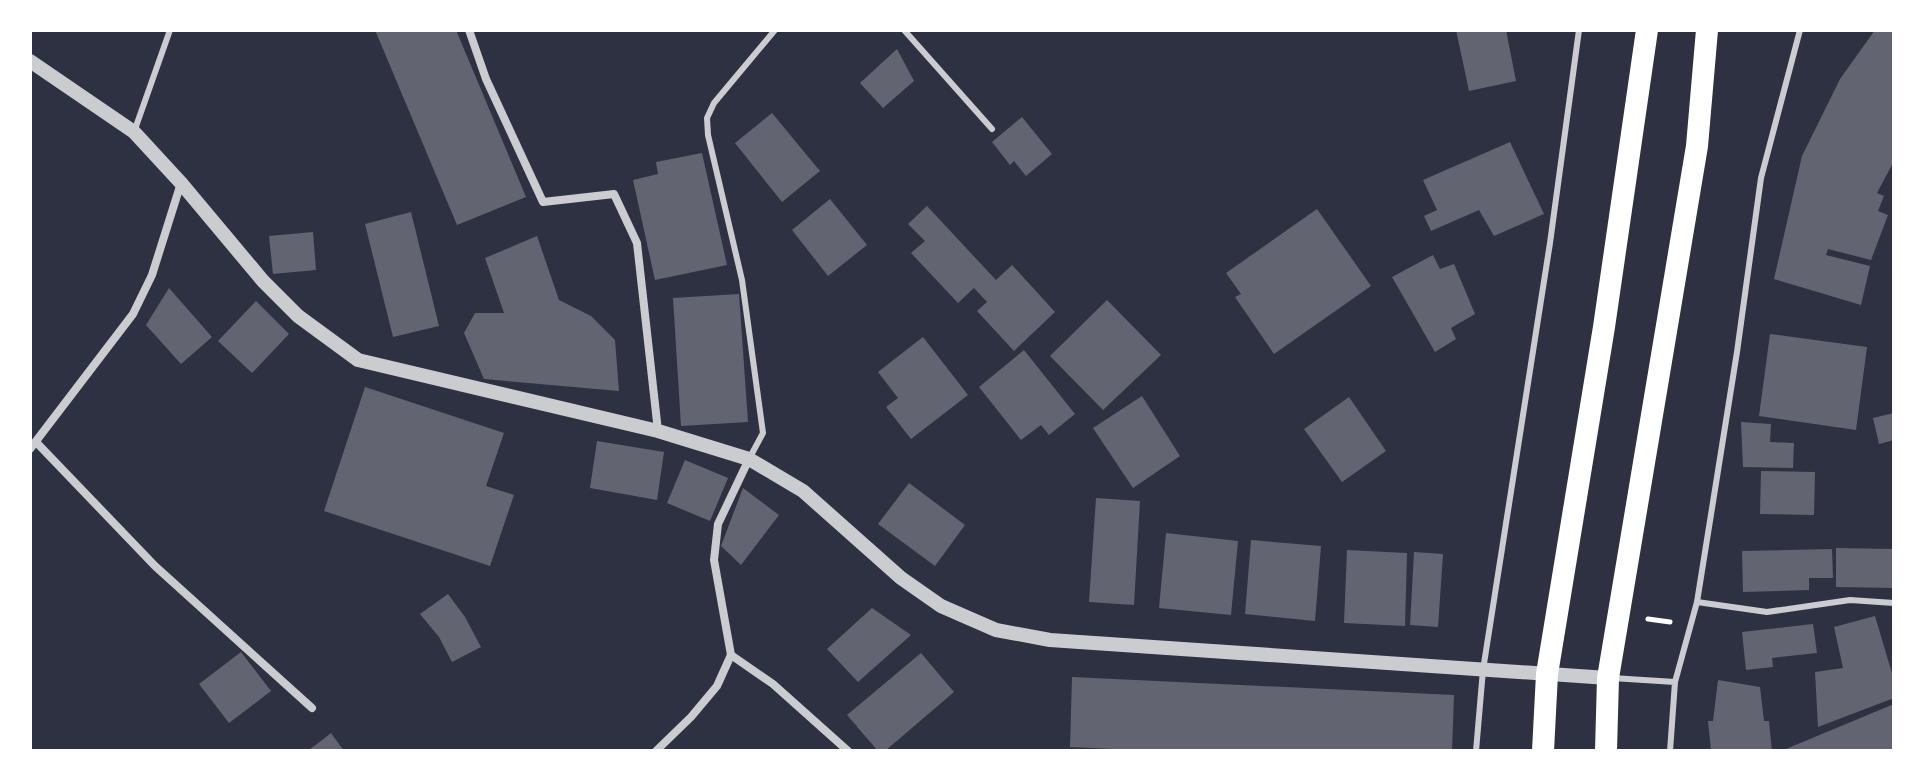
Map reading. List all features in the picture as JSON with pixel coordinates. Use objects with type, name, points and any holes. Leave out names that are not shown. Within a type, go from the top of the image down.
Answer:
[{"type":"highway","points":[[1543,751],[1547,674],[1604,327],[1647,30]]},
{"type":"highway","points":[[1697,146],[1707,30]]},
{"type":"highway","points":[[1606,751],[1608,678],[1697,146],[1723,30]]},
{"type":"street","points":[[469,30],[486,79],[543,202],[614,194],[637,243],[658,431]]},
{"type":"street","points":[[30,61],[134,132],[263,281],[298,316],[358,360],[658,431],[749,459],[803,491],[901,578],[941,606],[996,630],[1050,640],[1608,678]]},
{"type":"street","points":[[181,183],[152,275],[133,314],[33,446],[155,566],[312,708]]},
{"type":"street","points":[[656,751],[717,686],[731,655],[714,560],[718,524],[749,459]]},
{"type":"street","points":[[731,655],[773,684],[848,751]]},
{"type":"lane","points":[[134,132],[170,30]]},
{"type":"lane","points":[[749,459],[763,433],[742,280],[708,135],[707,118],[714,103],[775,30]]},
{"type":"lane","points":[[904,30],[992,129]]},
{"type":"lane","points":[[1476,751],[1483,670],[1550,243],[1579,30]]},
{"type":"lane","points":[[1670,751],[1675,682],[1697,602],[1761,178],[1800,30]]},
{"type":"lane","points":[[1697,602],[1767,612],[1850,600],[1894,603]]},
{"type":"lane","points":[[1608,678],[1675,682]]},
{"type":"building","points":[[375,30],[456,30],[526,197],[457,225]]},
{"type":"building","points":[[1456,30],[1506,30],[1516,81],[1469,91]]},
{"type":"building","points":[[1875,30],[1894,30],[1894,161],[1877,193],[1884,196],[1878,211],[1888,215],[1871,260],[1828,249],[1826,255],[1870,266],[1861,305],[1774,279],[1802,156],[1840,79]]},
{"type":"building","points":[[897,49],[914,81],[883,108],[860,83]]},
{"type":"building","points":[[772,113],[820,171],[782,202],[735,143]]},
{"type":"building","points":[[1022,117],[1052,154],[1026,176],[1014,161],[1010,165],[992,142]]},
{"type":"building","points":[[1510,142],[1544,214],[1494,236],[1479,210],[1431,231],[1424,216],[1437,210],[1423,180]]},
{"type":"building","points":[[702,153],[727,265],[655,280],[633,180],[658,174],[656,162]]},
{"type":"building","points":[[830,199],[867,245],[828,276],[792,230]]},
{"type":"building","points":[[927,206],[996,280],[1012,265],[1055,312],[1014,351],[977,311],[987,302],[974,288],[958,303],[911,253],[925,241],[908,224]]},
{"type":"building","points":[[1317,209],[1371,286],[1274,354],[1235,297],[1241,294],[1226,273]]},
{"type":"building","points":[[411,212],[439,326],[393,337],[365,224]]},
{"type":"building","points":[[313,232],[316,270],[273,274],[269,236]]},
{"type":"building","points":[[537,236],[559,300],[591,316],[615,340],[619,391],[484,379],[464,333],[475,313],[504,313],[485,258]]},
{"type":"building","points":[[1433,255],[1440,269],[1454,264],[1475,314],[1451,328],[1456,339],[1435,352],[1392,277]]},
{"type":"building","points":[[169,288],[212,337],[181,364],[146,325]]},
{"type":"building","points":[[739,294],[748,422],[681,426],[673,298]]},
{"type":"building","points":[[1107,300],[1161,355],[1103,410],[1050,356]]},
{"type":"building","points":[[256,301],[289,334],[252,373],[218,341]]},
{"type":"building","points":[[1770,334],[1867,347],[1856,430],[1759,416]]},
{"type":"building","points":[[923,337],[968,395],[911,439],[886,407],[898,398],[878,372]]},
{"type":"building","points":[[1024,350],[1075,414],[1049,435],[1041,425],[1021,440],[979,387]]},
{"type":"building","points":[[365,387],[504,433],[486,486],[514,495],[490,566],[324,511]]},
{"type":"building","points":[[1142,396],[1180,456],[1133,488],[1093,428]]},
{"type":"building","points":[[1349,397],[1386,451],[1342,482],[1304,429]]},
{"type":"building","points":[[1894,413],[1894,440],[1879,444],[1873,418]]},
{"type":"building","points":[[1741,422],[1771,424],[1770,442],[1794,443],[1793,468],[1743,467]]},
{"type":"building","points":[[597,441],[664,452],[657,500],[590,488]]},
{"type":"building","points":[[685,460],[728,478],[710,521],[667,503]]},
{"type":"building","points":[[1761,471],[1815,472],[1814,515],[1760,514]]},
{"type":"building","points":[[909,483],[965,525],[935,566],[878,524]]},
{"type":"building","points":[[743,488],[779,515],[741,565],[721,546]]},
{"type":"building","points":[[1096,498],[1140,501],[1134,605],[1089,602]]},
{"type":"building","points":[[1166,533],[1238,541],[1231,615],[1159,608]]},
{"type":"building","points":[[1251,540],[1321,546],[1315,621],[1245,614]]},
{"type":"building","points":[[1836,548],[1894,549],[1894,588],[1836,587]]},
{"type":"building","points":[[1832,549],[1833,578],[1809,578],[1809,590],[1743,592],[1742,551]]},
{"type":"building","points":[[1347,550],[1407,553],[1405,626],[1344,623]]},
{"type":"building","points":[[1414,552],[1443,554],[1438,627],[1410,625]]},
{"type":"building","points":[[448,594],[481,647],[452,662],[439,637],[420,614]]},
{"type":"building","points":[[872,608],[911,635],[858,682],[827,649]]},
{"type":"building","points":[[1875,616],[1894,680],[1894,698],[1818,727],[1815,672],[1843,668],[1834,627]]},
{"type":"building","points":[[1813,624],[1817,653],[1772,658],[1773,667],[1746,670],[1742,632]]},
{"type":"building","points":[[241,652],[271,691],[229,723],[199,684]]},
{"type":"building","points":[[921,653],[954,692],[885,751],[878,751],[847,715]]},
{"type":"building","points":[[1072,677],[1454,695],[1452,751],[1157,751],[1070,747]]},
{"type":"building","points":[[1718,680],[1760,687],[1764,721],[1769,721],[1772,751],[1711,751],[1708,721],[1713,721]]},
{"type":"building","points":[[1894,704],[1894,751],[1781,751]]},
{"type":"building","points":[[331,733],[344,751],[307,751],[317,744]]}]
